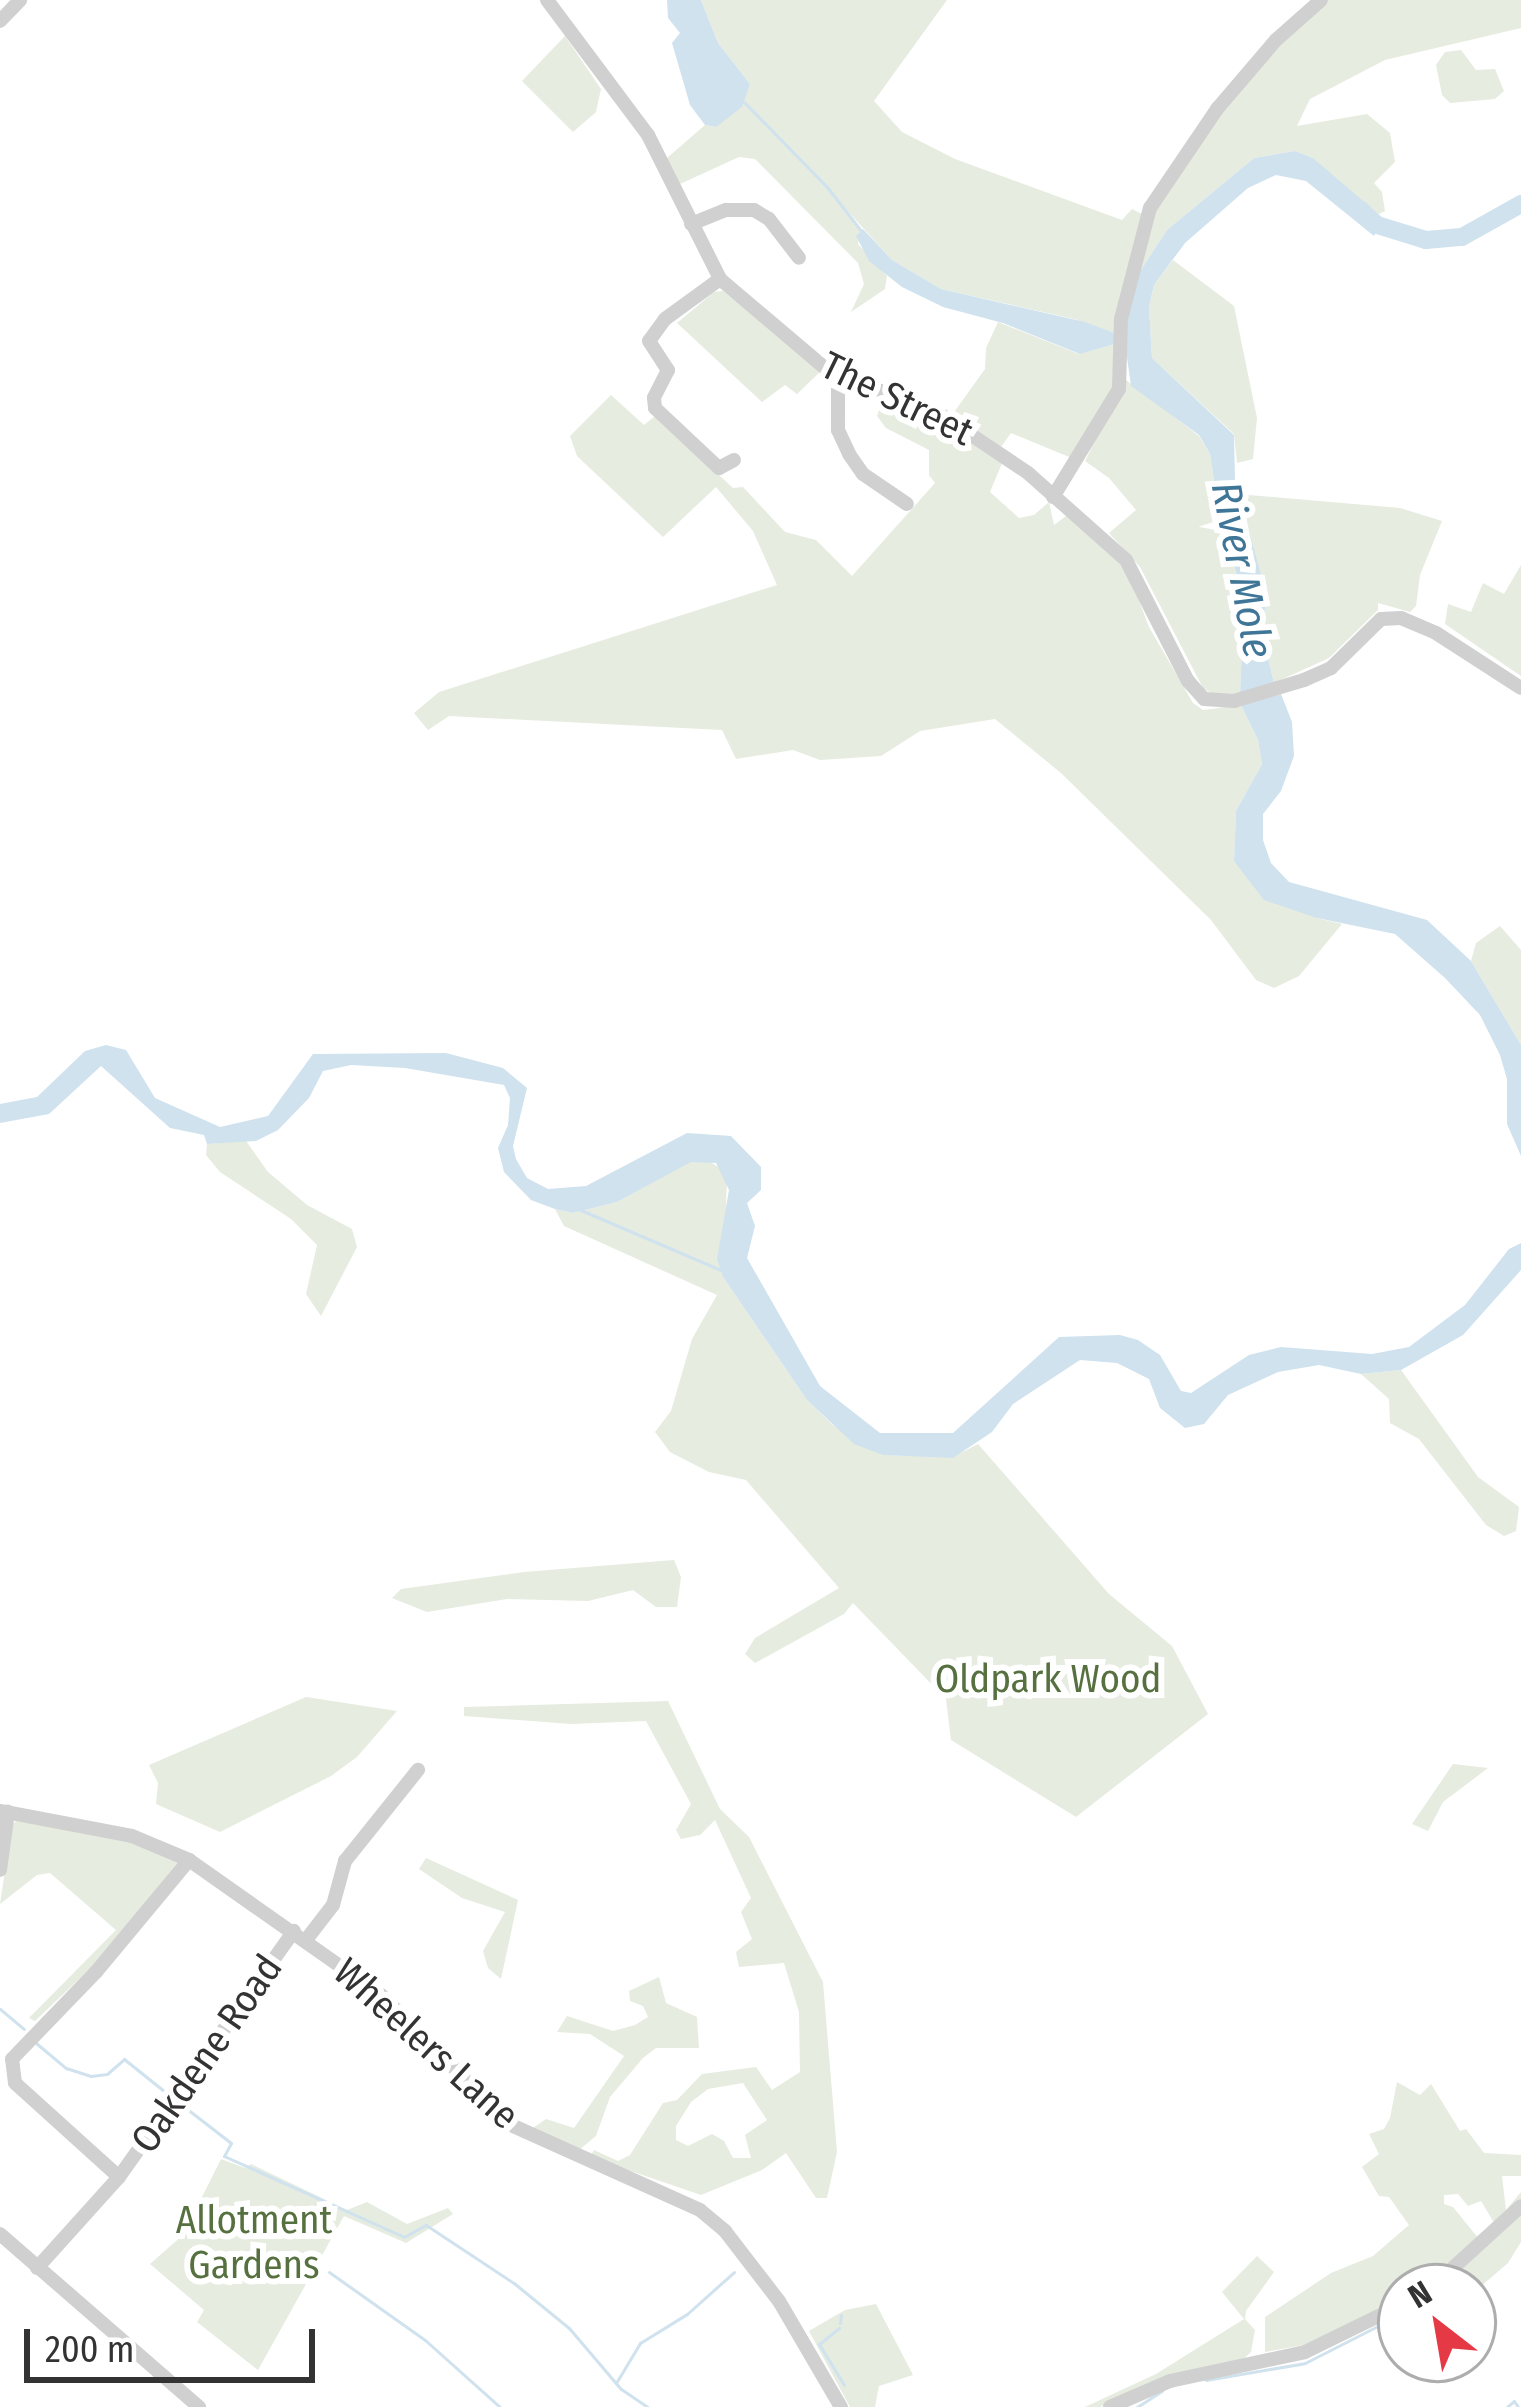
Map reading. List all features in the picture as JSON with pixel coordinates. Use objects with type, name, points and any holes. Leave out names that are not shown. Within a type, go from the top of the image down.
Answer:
[{"type":"street","points":[[0,21],[20,0]]},
{"type":"street","name":"The Street","points":[[547,0],[647,135],[720,280],[793,346],[838,376],[969,431],[1053,497],[1139,577],[1195,693],[1204,699],[1234,701],[1278,688],[1331,668],[1381,619],[1401,618],[1436,633],[1521,688]]},
{"type":"street","points":[[1053,497],[1119,389],[1120,319],[1150,208],[1217,110],[1311,3]]},
{"type":"street","points":[[691,224],[726,211],[754,210],[769,219],[799,258]]},
{"type":"street","points":[[720,280],[665,319],[649,341],[668,370],[654,398],[655,408],[718,468],[734,460]]},
{"type":"street","points":[[838,376],[838,430],[849,454],[863,474],[907,504]]},
{"type":"street","name":"Oakdene Road","points":[[37,2268],[119,2177],[300,1936],[334,1905],[345,1861],[418,1770]]},
{"type":"street","points":[[0,1870],[4,1811]]},
{"type":"street","name":"Wheelers Lane","points":[[4,1811],[132,1836],[189,1860],[392,2005],[470,2089],[511,2125],[700,2210],[725,2231],[779,2301],[841,2407]]},
{"type":"street","name":"Oakdene Road","points":[[119,2177],[15,2084],[10,2069],[21,2044],[96,1972],[189,1860]]},
{"type":"street","points":[[1458,2263],[1521,2206]]},
{"type":"street","points":[[0,2234],[199,2407]]},
{"type":"street","points":[[1110,2407],[1170,2381],[1304,2352],[1377,2317]]},
{"type":"green space","points":[[701,0],[947,0],[874,101],[902,132],[955,159],[1122,220],[1132,209],[1142,214],[1117,334],[1074,319],[941,289],[892,260],[844,207],[860,230],[858,244],[887,276],[885,289],[851,312],[864,284],[858,263],[755,159],[739,157],[680,184],[667,158],[705,125],[716,127],[750,84],[718,43]]},
{"type":"green space","points":[[1325,0],[1521,0],[1521,28],[1385,60],[1310,99],[1297,126],[1367,114],[1390,133],[1395,162],[1374,183],[1382,192],[1385,211],[1375,216],[1313,158],[1295,151],[1254,158],[1167,230],[1131,285],[1148,220],[1168,182],[1274,45]]},
{"type":"green space","points":[[565,36],[601,89],[596,112],[573,132],[522,81]]},
{"type":"green space","points":[[1461,50],[1476,70],[1495,69],[1504,91],[1495,99],[1450,103],[1442,95],[1436,65],[1445,52]]},
{"type":"green space","points":[[1173,260],[1234,306],[1257,418],[1253,459],[1237,463],[1234,434],[1152,358],[1149,307],[1154,285]]},
{"type":"green space","points":[[723,291],[821,371],[797,394],[785,385],[762,402],[677,323],[714,292]]},
{"type":"green space","points":[[998,322],[1079,354],[1118,343],[1118,383],[1074,459],[1011,433],[1001,447],[952,415],[985,369],[986,348]]},
{"type":"green space","points":[[1126,380],[1199,436],[1210,454],[1220,519],[1244,599],[1240,694],[1215,696],[1203,688],[1140,567],[1109,533],[1136,510],[1109,478],[1085,461]]},
{"type":"green space","points":[[611,395],[644,425],[655,416],[733,488],[743,487],[785,532],[816,540],[852,576],[935,483],[929,475],[929,450],[886,428],[877,416],[882,401],[949,425],[1003,461],[990,492],[1019,518],[1034,515],[1049,502],[1054,525],[1066,516],[1110,550],[1132,582],[1149,627],[1193,703],[1203,710],[1241,705],[1258,740],[1262,764],[1236,811],[1234,861],[1317,918],[1342,924],[1299,976],[1274,988],[1256,980],[1211,920],[1061,773],[995,719],[920,731],[881,756],[820,760],[793,750],[736,759],[722,730],[449,716],[428,730],[414,713],[439,692],[777,585],[753,531],[716,487],[663,537],[577,456],[570,436]]},
{"type":"green space","points":[[1237,494],[1400,508],[1442,521],[1420,575],[1416,606],[1410,612],[1378,603],[1378,610],[1329,658],[1274,683],[1263,637],[1266,592]]},
{"type":"green space","points":[[1521,565],[1521,676],[1445,624],[1448,604],[1471,612],[1483,583],[1504,594]]},
{"type":"green space","points":[[1500,926],[1521,950],[1521,1045],[1471,961],[1476,943]]},
{"type":"green space","points":[[246,1141],[268,1172],[307,1205],[352,1229],[357,1247],[321,1316],[306,1294],[317,1245],[291,1219],[220,1172],[206,1155],[207,1144]]},
{"type":"green space","name":"Oldpark Wood","points":[[707,1160],[723,1170],[727,1180],[723,1277],[807,1400],[833,1425],[883,1455],[953,1457],[978,1444],[1109,1594],[1172,1646],[1208,1714],[1076,1817],[951,1740],[946,1699],[853,1603],[844,1614],[755,1663],[745,1654],[755,1638],[839,1588],[746,1480],[709,1472],[670,1452],[655,1432],[671,1411],[692,1339],[717,1295],[564,1226],[555,1209],[573,1213],[617,1202],[690,1162]]},
{"type":"green space","points":[[1401,1370],[1478,1477],[1519,1507],[1516,1531],[1504,1536],[1486,1525],[1419,1439],[1390,1423],[1389,1399],[1361,1374]]},
{"type":"green space","points":[[674,1560],[681,1577],[677,1607],[656,1607],[633,1590],[588,1601],[507,1599],[427,1612],[392,1598],[401,1589],[524,1572]]},
{"type":"green space","points":[[306,1697],[397,1711],[357,1757],[331,1776],[220,1832],[156,1804],[158,1783],[149,1765]]},
{"type":"green space","points":[[668,1701],[720,1809],[749,1837],[823,1982],[837,2152],[827,2198],[816,2198],[786,2153],[762,2170],[701,2195],[590,2157],[594,2150],[618,2161],[630,2155],[663,2103],[677,2100],[702,2074],[756,2067],[772,2090],[800,2072],[799,2012],[784,1963],[739,1967],[736,1952],[752,1939],[741,1912],[751,1898],[715,1820],[700,1835],[681,1839],[676,1830],[691,1804],[646,1721],[571,1724],[464,1716],[464,1707]],"holes":[[[743,2083],[767,2120],[745,2135],[751,2158],[733,2158],[724,2141],[712,2134],[688,2146],[676,2140],[676,2126],[691,2102],[708,2089]]]},
{"type":"green space","points":[[1453,1764],[1488,1768],[1443,1802],[1428,1831],[1412,1824]]},
{"type":"green space","points":[[19,1818],[111,1834],[178,1862],[97,1962],[35,2021],[29,2018],[116,1930],[50,1873],[37,1875],[0,1904],[12,1825]]},
{"type":"green space","points":[[426,1858],[518,1900],[501,1979],[488,1968],[483,1951],[505,1912],[462,1898],[419,1869]]},
{"type":"green space","points":[[659,1977],[666,2003],[697,2017],[699,2048],[656,2048],[643,2058],[610,2097],[596,2136],[579,2150],[533,2128],[546,2119],[574,2128],[624,2056],[590,2034],[557,2032],[567,2016],[613,2031],[635,2025],[648,2017],[643,2006],[630,2001],[629,1991]]},
{"type":"green space","points":[[1397,2082],[1420,2095],[1431,2084],[1460,2131],[1466,2129],[1484,2153],[1521,2155],[1521,2176],[1502,2176],[1506,2210],[1521,2192],[1521,2200],[1504,2220],[1493,2221],[1481,2201],[1468,2206],[1458,2194],[1444,2195],[1444,2204],[1453,2207],[1479,2239],[1452,2263],[1377,2263],[1377,2309],[1304,2345],[1265,2352],[1265,2317],[1331,2273],[1373,2256],[1409,2225],[1389,2197],[1379,2196],[1362,2167],[1379,2154],[1369,2134],[1384,2129]]},
{"type":"green space","name":"Allotment Gardens","points":[[221,2159],[245,2168],[251,2164],[347,2210],[367,2202],[407,2224],[448,2208],[453,2214],[406,2243],[344,2216],[258,2370],[197,2322],[204,2310],[150,2264],[183,2235]]},
{"type":"green space","points":[[1521,2213],[1521,2242],[1508,2263],[1497,2272],[1497,2263],[1466,2263]]},
{"type":"green space","points":[[1257,2256],[1274,2272],[1246,2311],[1245,2319],[1255,2330],[1251,2352],[1240,2362],[1125,2394],[1100,2407],[1085,2407],[1156,2374],[1244,2319],[1222,2292]]},
{"type":"green space","points":[[876,2304],[913,2375],[879,2386],[875,2407],[850,2407],[809,2331],[845,2310]]},
{"type":"water","points":[[667,0],[701,0],[718,43],[750,84],[742,107],[716,127],[705,125],[690,105],[672,43],[680,33],[668,18]]},
{"type":"water","points":[[1295,151],[1313,158],[1383,218],[1374,236],[1306,181],[1276,175],[1248,188],[1185,243],[1154,285],[1149,307],[1152,358],[1234,435],[1235,482],[1266,592],[1263,637],[1274,683],[1240,694],[1244,599],[1220,519],[1210,454],[1199,435],[1131,386],[1124,336],[1131,285],[1167,230],[1254,158]]},
{"type":"water","points":[[863,229],[892,260],[941,289],[1085,322],[1117,334],[1118,343],[1080,354],[1003,323],[943,307],[902,287],[869,261],[856,236]]},
{"type":"water","points":[[1281,694],[1292,722],[1294,756],[1281,791],[1263,814],[1263,840],[1271,863],[1289,882],[1427,920],[1471,961],[1521,1045],[1521,1156],[1507,1124],[1507,1079],[1500,1055],[1480,1015],[1445,978],[1395,934],[1317,918],[1264,900],[1234,861],[1236,811],[1262,764],[1258,740],[1241,705]]},
{"type":"water","points":[[106,1045],[126,1050],[155,1098],[220,1127],[268,1116],[313,1054],[446,1053],[503,1068],[527,1088],[513,1146],[516,1159],[527,1178],[548,1189],[586,1186],[687,1133],[731,1136],[761,1167],[761,1190],[747,1203],[755,1226],[747,1258],[820,1386],[880,1433],[953,1433],[1059,1337],[1120,1335],[1138,1340],[1160,1355],[1181,1391],[1191,1393],[1249,1355],[1281,1347],[1372,1354],[1409,1347],[1465,1305],[1509,1249],[1521,1243],[1521,1270],[1463,1335],[1401,1370],[1361,1374],[1319,1365],[1278,1372],[1228,1395],[1204,1424],[1185,1428],[1160,1408],[1149,1379],[1117,1363],[1080,1360],[1013,1404],[992,1432],[953,1458],[883,1455],[854,1444],[807,1400],[723,1277],[717,1259],[729,1190],[716,1163],[691,1162],[617,1202],[573,1213],[555,1209],[531,1200],[504,1172],[498,1148],[508,1125],[510,1098],[504,1085],[405,1068],[351,1065],[323,1071],[309,1098],[278,1130],[256,1141],[207,1144],[204,1135],[170,1128],[101,1066],[49,1114],[0,1123],[0,1104],[37,1097],[85,1051]]},
{"type":"waterway","points":[[744,102],[827,187],[862,232]]},
{"type":"waterway","name":"River Mole","points":[[1361,210],[1374,224],[1426,240],[1462,237],[1521,204]]},
{"type":"waterway","points":[[576,1208],[721,1270]]},
{"type":"waterway","points":[[0,2009],[24,2029]]},
{"type":"waterway","points":[[36,2043],[66,2068],[91,2076],[107,2074],[124,2059],[169,2095]]},
{"type":"waterway","points":[[182,2105],[231,2143],[224,2156],[404,2237],[426,2225],[515,2284],[569,2328],[621,2389],[648,2407]]},
{"type":"waterway","points":[[329,2272],[425,2340],[500,2407]]},
{"type":"waterway","points":[[616,2383],[640,2343],[687,2314],[734,2272]]},
{"type":"waterway","points":[[840,2323],[841,2315]]},
{"type":"waterway","points":[[1206,2380],[1305,2363],[1377,2326]]},
{"type":"waterway","points":[[839,2328],[819,2344],[844,2385]]},
{"type":"waterway","points":[[1137,2407],[1162,2391]]},
{"type":"waterway","points":[[1507,2407],[1514,2401],[1518,2407]]}]
